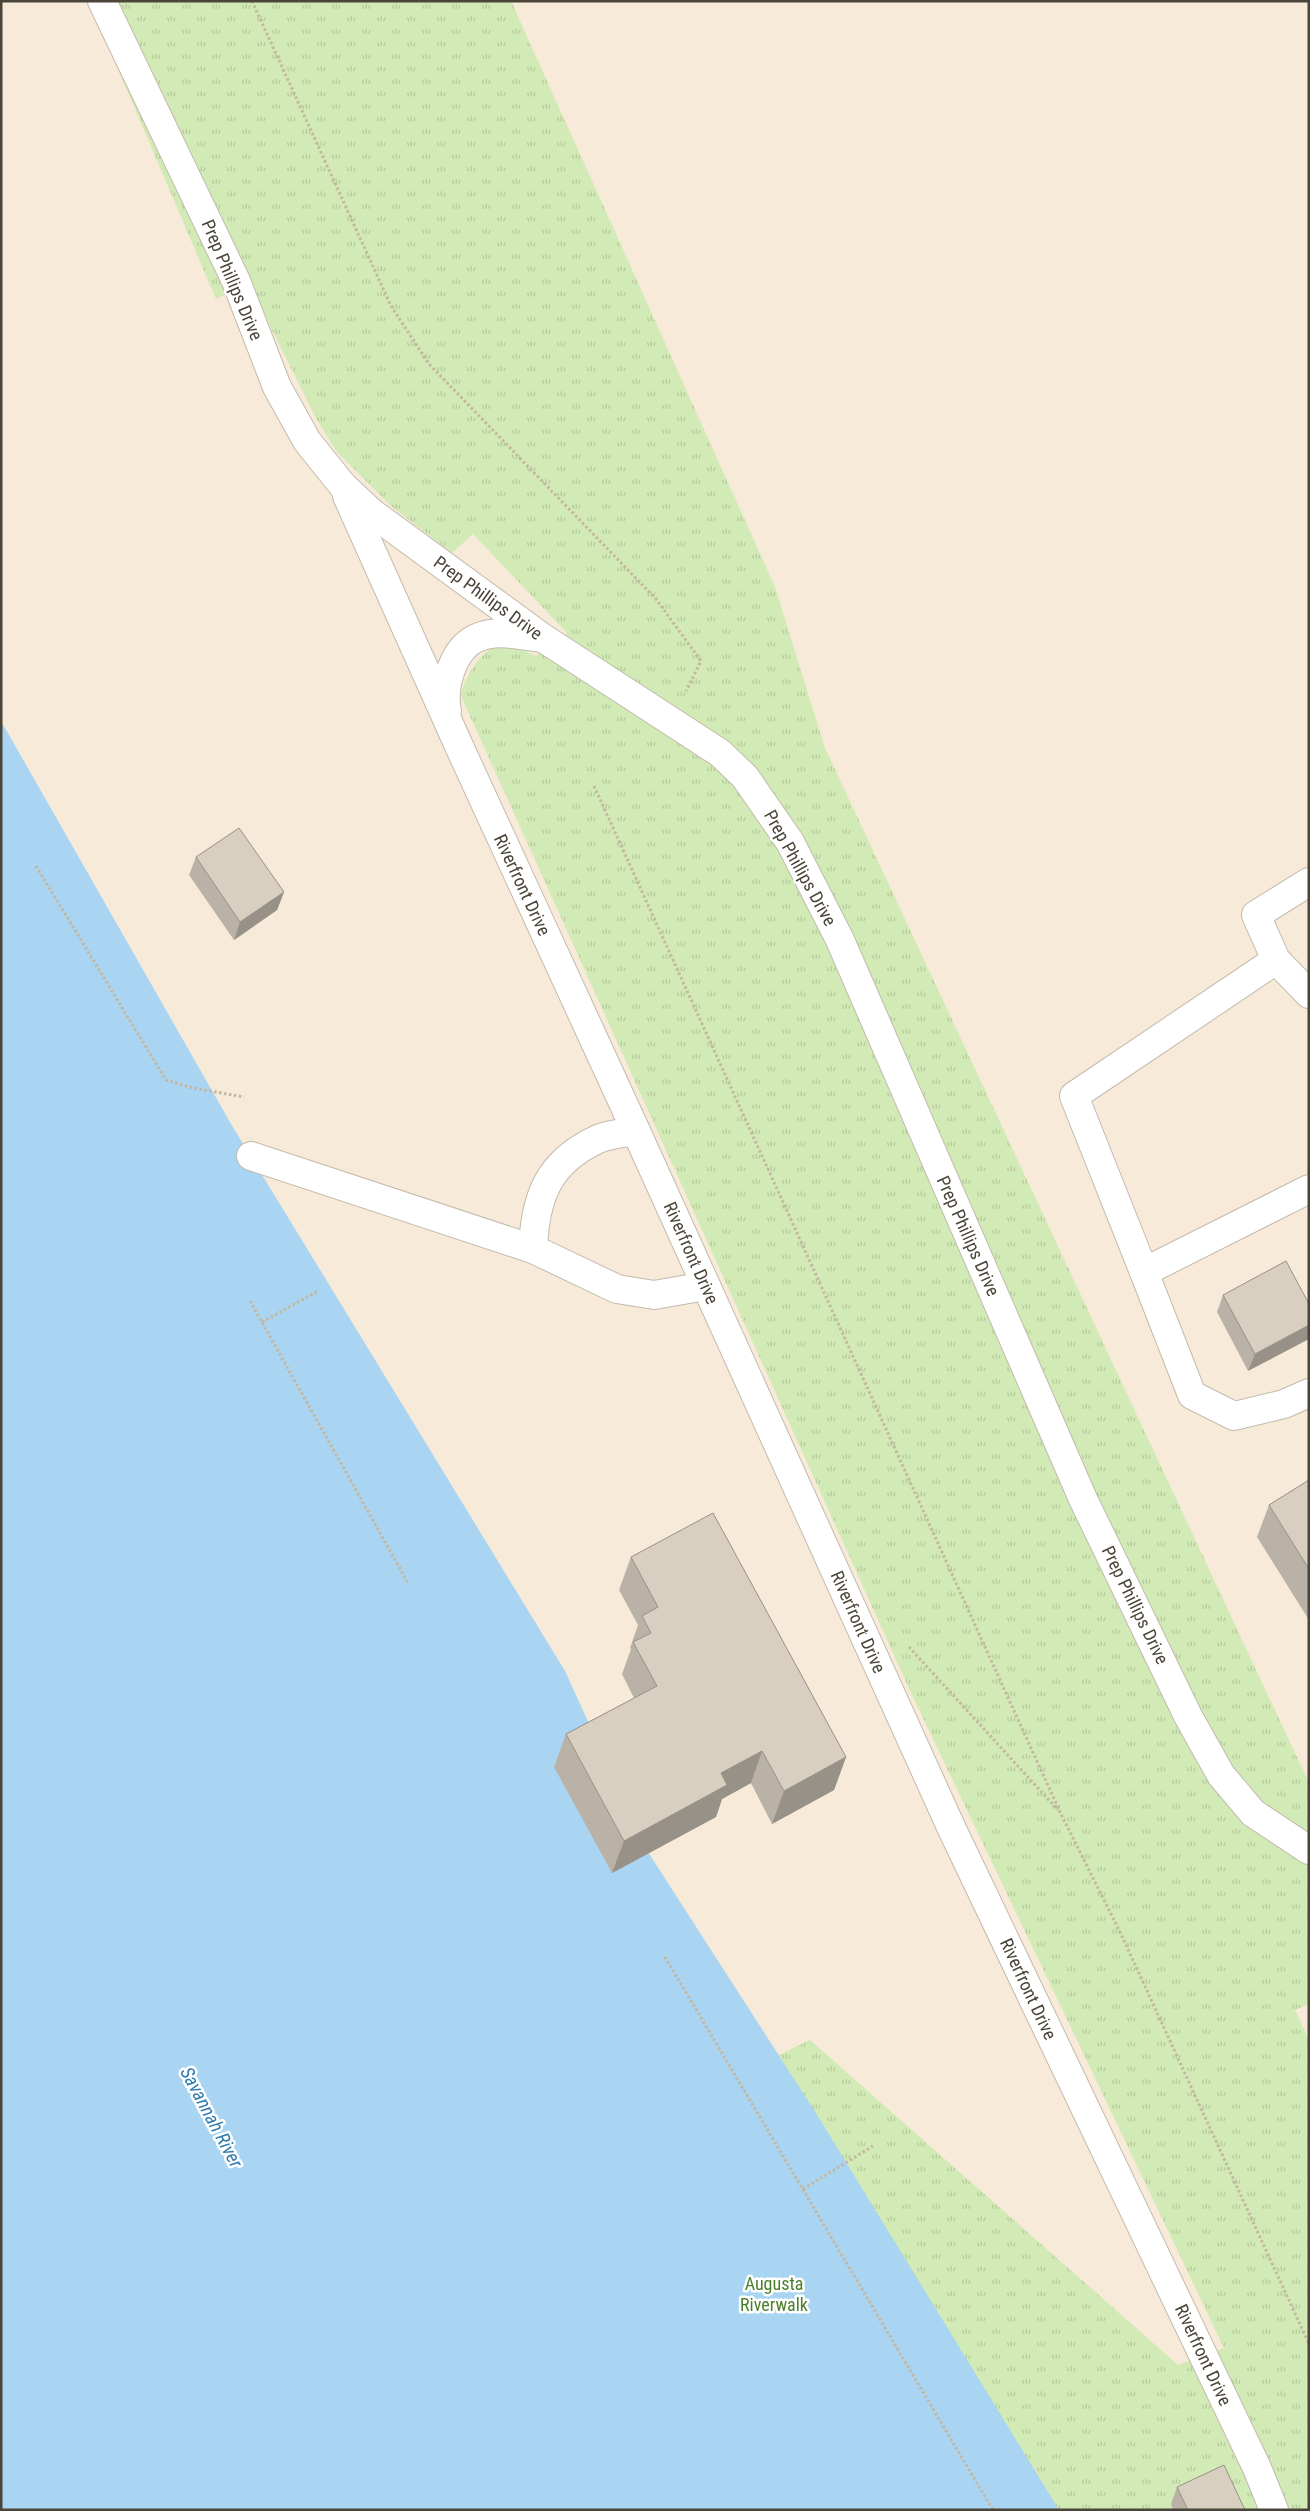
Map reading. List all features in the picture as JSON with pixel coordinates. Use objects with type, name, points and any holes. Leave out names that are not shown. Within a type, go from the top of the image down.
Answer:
[{"type":"street","name":"Prep Phillips Drive","points":[[102,1],[236,281],[277,387],[307,441],[343,486],[372,514],[543,638],[720,753],[745,777],[790,842],[840,940],[1083,1499],[1188,1716],[1221,1775],[1253,1813],[1309,1850]]},
{"type":"street","name":"Riverfront Drive","points":[[343,486],[451,730],[636,1131],[951,1827],[1257,2468],[1274,2510]]},
{"type":"street","name":"Riverfront Drive","points":[[451,730],[446,704],[448,676],[462,650],[479,637],[500,633],[543,638]]},
{"type":"street","points":[[1309,882],[1256,914],[1276,960],[1309,994]]},
{"type":"street","points":[[1276,960],[1074,1096],[1192,1395],[1234,1416],[1284,1404],[1309,1393]]},
{"type":"street","points":[[533,1248],[534,1226],[545,1183],[567,1158],[599,1139],[636,1131]]},
{"type":"street","points":[[250,1156],[533,1248],[617,1289],[654,1296],[706,1286]]},
{"type":"street","points":[[1144,1272],[1309,1189]]},
{"type":"path","points":[[252,1],[391,306],[429,364],[656,599],[701,661],[670,721]]},
{"type":"path","points":[[594,786],[1060,1812],[1122,1934],[1309,2344]]},
{"type":"path","points":[[36,866],[166,1080],[192,1088],[244,1097]]},
{"type":"path","points":[[262,1322],[318,1291]]},
{"type":"path","points":[[250,1301],[408,1584]]},
{"type":"path","points":[[902,1640],[1060,1812]]},
{"type":"path","points":[[665,1957],[994,2510]]},
{"type":"path","points":[[802,2190],[874,2146]]},
{"type":"shaded area","points":[[1,1],[1309,1],[1309,2510],[858,2510],[1,1190]]},
{"type":"green space","name":"Augusta Riverwalk","points":[[89,1],[511,1],[775,587],[825,748],[1309,1783],[1309,2004],[1295,2010],[1309,2040],[1309,2510],[615,2510],[447,2213],[810,2040],[1178,2365],[1224,2348],[912,1695],[461,696],[475,664],[496,646],[507,645],[516,647],[536,656],[567,633],[473,534],[452,553],[391,506],[337,452],[317,420],[249,284],[216,299]]},
{"type":"water","name":"Savannah River","points":[[1,721],[231,1124],[565,1671],[646,1849],[814,2110],[1059,2510],[1,2510]]},
{"type":"building","points":[[239,828],[284,892],[240,922],[196,857]]},
{"type":"building","points":[[1286,1261],[1309,1304],[1309,1325],[1255,1354],[1223,1295]]},
{"type":"building","points":[[1309,1480],[1309,1569],[1269,1505]]},
{"type":"building","points":[[713,1513],[846,1757],[784,1791],[762,1751],[721,1773],[727,1785],[624,1841],[566,1734],[657,1686],[633,1642],[651,1633],[642,1616],[658,1607],[631,1557]]},
{"type":"building","points":[[1224,2465],[1245,2510],[1188,2510],[1177,2487]]}]
